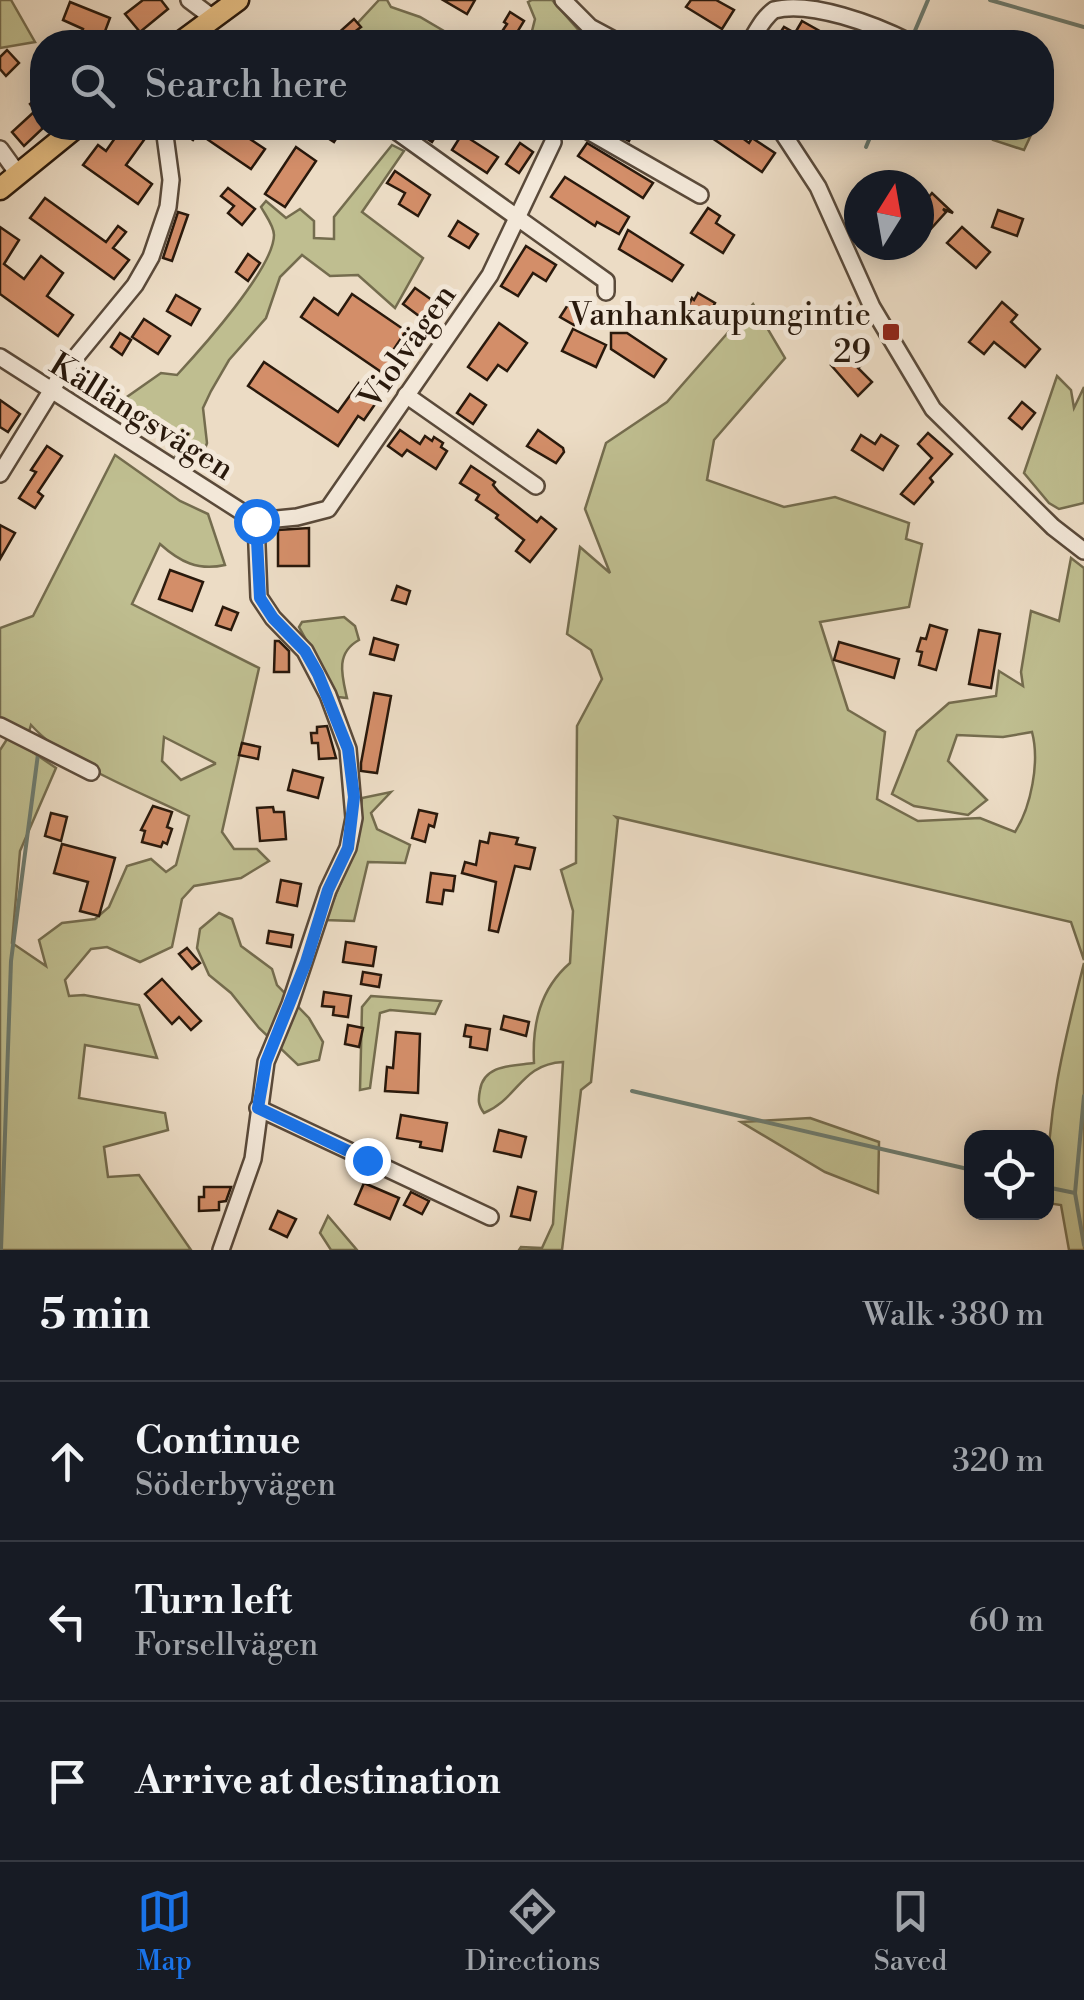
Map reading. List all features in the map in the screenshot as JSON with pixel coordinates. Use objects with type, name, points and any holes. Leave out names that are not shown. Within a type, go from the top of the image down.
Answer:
[{"type":"main road","points":[[197,30],[238,0]]},
{"type":"main road","points":[[0,188],[60,140]]},
{"type":"street","points":[[189,0],[213,18]]},
{"type":"street","points":[[563,0],[594,30]]},
{"type":"street","points":[[759,30],[774,10],[787,2],[805,1],[847,11],[885,30]]},
{"type":"street","points":[[0,474],[62,375],[135,285],[151,258],[168,207],[171,180],[166,140]]},
{"type":"street","points":[[409,140],[606,281],[606,292]]},
{"type":"street","points":[[604,140],[700,195]]},
{"type":"street","points":[[785,140],[818,187],[872,307],[933,409],[1053,527],[1084,551]]},
{"type":"street","name":"Violvägen","points":[[256,521],[328,509],[490,275],[553,142]]},
{"type":"street","points":[[0,150],[18,174]]},
{"type":"street","name":"Källängsvägen","points":[[0,357],[256,521]]},
{"type":"street","points":[[406,395],[536,486]]},
{"type":"street","points":[[221,1250],[253,1159],[266,1062],[306,962],[328,890],[348,848],[354,797],[348,749],[318,674],[305,651],[273,618],[260,598],[256,521]]},
{"type":"street","points":[[0,726],[91,772]]},
{"type":"street","points":[[258,1108],[490,1217]]},
{"type":"shaded area","points":[[0,0],[11,0],[30,33],[30,43],[0,48]]},
{"type":"shaded area","points":[[379,0],[387,0],[391,7],[442,30],[351,30]]},
{"type":"shaded area","points":[[552,0],[578,30],[532,30],[535,19],[528,2]]},
{"type":"shaded area","points":[[993,140],[1029,140],[1024,150]]},
{"type":"shaded area","points":[[392,145],[404,151],[362,212],[423,258],[395,308],[358,275],[330,276],[302,255],[280,277],[266,318],[229,360],[211,391],[203,408],[207,443],[199,466],[175,459],[180,436],[135,426],[124,399],[161,373],[177,375],[250,287],[271,249],[274,235],[261,207],[266,201],[286,218],[300,209],[314,221],[314,238],[334,239],[334,217]]},
{"type":"shaded area","points":[[753,304],[785,358],[714,440],[707,480],[784,507],[835,497],[909,523],[906,539],[922,544],[909,607],[820,622],[848,710],[885,732],[877,799],[918,821],[980,818],[1015,832],[1026,810],[1032,784],[1032,732],[1003,737],[957,735],[948,761],[987,800],[968,815],[914,806],[892,794],[917,731],[949,703],[996,696],[999,671],[1023,686],[1021,672],[1031,611],[1059,621],[1071,558],[1084,568],[1084,960],[1071,922],[616,817],[591,1082],[581,1090],[562,1250],[519,1250],[542,1248],[553,1224],[563,1062],[538,1069],[484,1113],[479,1097],[483,1081],[493,1071],[534,1063],[540,1008],[551,984],[570,963],[573,911],[561,870],[576,863],[577,726],[602,679],[591,650],[567,634],[580,547],[610,573],[585,509],[606,443],[667,402]]},
{"type":"shaded area","points":[[1057,376],[1071,390],[1074,408],[1084,387],[1084,503],[1059,509],[1024,473]]},
{"type":"shaded area","points":[[115,455],[180,501],[208,514],[225,565],[190,564],[160,544],[132,604],[259,668],[222,832],[234,849],[257,849],[269,861],[241,878],[194,886],[182,899],[172,947],[140,962],[107,947],[91,949],[65,980],[69,996],[139,1005],[157,1058],[85,1045],[79,1098],[165,1113],[168,1130],[104,1147],[108,1177],[139,1175],[191,1250],[0,1250],[0,750],[9,736],[56,768],[20,851],[12,943],[46,966],[39,940],[62,923],[95,919],[109,907],[127,866],[151,859],[166,872],[176,865],[189,816],[84,765],[31,725],[28,735],[0,719],[0,628],[33,616]],"holes":[[[164,737],[215,763],[181,780],[162,761]]]},
{"type":"shaded area","points":[[344,617],[355,626],[359,640],[343,658],[347,698],[338,697],[299,627],[302,622]]},
{"type":"shaded area","points":[[391,792],[371,813],[377,829],[410,845],[405,863],[368,862],[354,921],[325,920],[358,842],[362,798]]},
{"type":"shaded area","points":[[219,913],[232,919],[241,946],[272,969],[277,985],[309,1018],[323,1042],[319,1060],[298,1065],[209,975],[197,948],[200,929]]},
{"type":"shaded area","points":[[1084,963],[1084,1250],[1069,1250],[1061,1205],[1054,1204],[1054,1130],[1050,1130]]},
{"type":"shaded area","points":[[371,996],[441,1001],[435,1014],[390,1010],[380,1013],[370,1088],[360,1090],[362,1007]]},
{"type":"shaded area","points":[[810,1118],[879,1142],[878,1193],[825,1172],[741,1122]]},
{"type":"shaded area","points":[[328,1216],[357,1250],[331,1250],[320,1233]]},
{"type":"building","points":[[143,0],[161,0],[168,9],[142,30],[125,14]]},
{"type":"building","points":[[443,0],[475,0],[467,14]]},
{"type":"building","points":[[691,0],[716,0],[734,10],[722,29],[686,7]]},
{"type":"building","points":[[70,2],[110,18],[106,30],[83,30],[63,20]]},
{"type":"building","points":[[510,12],[524,21],[518,30],[503,30],[507,24],[504,22]]},
{"type":"building","points":[[354,19],[361,27],[357,30],[342,30]]},
{"type":"building","points":[[802,21],[818,30],[797,30]]},
{"type":"building","points":[[7,50],[19,63],[6,76],[0,69],[0,57]]},
{"type":"building","points":[[30,116],[30,140],[24,146],[12,132]]},
{"type":"building","points":[[114,140],[144,140],[126,165],[152,184],[138,204],[83,165],[98,145],[106,151]]},
{"type":"building","points":[[208,140],[251,140],[265,149],[251,169]]},
{"type":"building","points":[[458,140],[471,140],[498,157],[487,173],[452,150]]},
{"type":"building","points":[[715,140],[755,140],[775,153],[762,172]]},
{"type":"building","points":[[520,143],[533,152],[519,173],[506,164]]},
{"type":"building","points":[[587,143],[653,183],[643,198],[578,156]]},
{"type":"building","points":[[296,147],[316,161],[285,207],[265,194]]},
{"type":"building","points":[[395,171],[430,195],[418,216],[399,204],[405,193],[387,183]]},
{"type":"building","points":[[565,177],[629,217],[619,234],[597,222],[595,226],[551,197]]},
{"type":"building","points":[[228,188],[255,209],[242,225],[228,213],[234,206],[221,196]]},
{"type":"building","points":[[934,195],[953,213],[943,209],[946,212],[934,225]]},
{"type":"building","points":[[45,198],[106,242],[118,226],[126,232],[113,248],[129,260],[114,279],[30,218]]},
{"type":"building","points":[[708,208],[720,216],[716,223],[734,235],[723,253],[691,233]]},
{"type":"building","points":[[998,210],[1023,219],[1017,236],[992,227]]},
{"type":"building","points":[[178,212],[188,215],[172,261],[163,258]]},
{"type":"building","points":[[458,221],[478,234],[469,248],[449,236]]},
{"type":"building","points":[[0,227],[19,240],[4,264],[24,279],[41,256],[63,273],[47,296],[73,315],[58,336],[0,294]]},
{"type":"building","points":[[962,227],[990,252],[976,268],[947,243]]},
{"type":"building","points":[[628,230],[683,265],[672,281],[619,249]]},
{"type":"building","points":[[526,246],[556,265],[546,281],[533,273],[518,296],[501,286]]},
{"type":"building","points":[[248,254],[260,263],[248,281],[236,272]]},
{"type":"building","points":[[415,288],[439,305],[427,322],[403,304]]},
{"type":"building","points":[[698,293],[715,303],[701,328],[683,318]]},
{"type":"building","points":[[352,294],[406,331],[392,352],[404,360],[390,378],[301,317],[314,298],[338,315]]},
{"type":"building","points":[[176,295],[200,309],[191,325],[167,311]]},
{"type":"building","points":[[571,300],[585,308],[574,325],[560,317]]},
{"type":"building","points":[[1002,302],[1017,315],[1011,322],[1040,349],[1025,367],[994,342],[984,354],[969,342]]},
{"type":"building","points":[[144,319],[170,336],[158,354],[132,337]]},
{"type":"building","points":[[499,323],[527,343],[507,371],[498,365],[487,380],[468,367]]},
{"type":"building","points":[[573,329],[606,345],[596,367],[562,351]]},
{"type":"building","points":[[120,333],[131,340],[122,355],[111,347]]},
{"type":"building","points":[[611,333],[627,333],[666,359],[654,377],[611,349]]},
{"type":"building","points":[[848,348],[863,363],[858,368],[872,382],[858,396],[831,365]]},
{"type":"building","points":[[264,362],[338,412],[359,383],[380,397],[364,420],[358,416],[338,446],[248,386]]},
{"type":"building","points":[[470,394],[486,405],[473,424],[457,413]]},
{"type":"building","points":[[0,400],[20,414],[8,432],[0,427]]},
{"type":"building","points":[[1022,402],[1035,413],[1022,429],[1009,418]]},
{"type":"building","points":[[400,430],[420,444],[425,436],[443,443],[441,447],[447,451],[436,469],[407,450],[402,456],[388,446]]},
{"type":"building","points":[[538,430],[563,448],[556,463],[527,446]]},
{"type":"building","points":[[928,433],[952,454],[914,504],[901,494],[932,458],[918,444]]},
{"type":"building","points":[[861,435],[875,444],[881,435],[898,446],[883,470],[852,450]]},
{"type":"building","points":[[47,446],[62,456],[38,492],[43,496],[35,508],[19,498]]},
{"type":"building","points":[[471,466],[495,482],[499,492],[537,522],[541,517],[556,529],[530,562],[516,551],[524,540],[476,500],[479,495],[460,483]]},
{"type":"building","points":[[0,525],[15,533],[0,559]]},
{"type":"building","points":[[309,528],[309,566],[278,566],[278,530]]},
{"type":"building","points":[[170,570],[203,582],[192,611],[159,599]]},
{"type":"building","points":[[397,586],[410,591],[406,604],[392,600]]},
{"type":"building","points":[[223,607],[238,613],[231,630],[216,625]]},
{"type":"building","points":[[930,625],[947,630],[936,670],[919,665],[922,652],[917,651]]},
{"type":"building","points":[[979,630],[1000,634],[991,688],[969,684]]},
{"type":"building","points":[[374,638],[398,645],[394,660],[370,654]]},
{"type":"building","points":[[275,641],[289,651],[289,672],[274,672]]},
{"type":"building","points":[[839,642],[899,659],[894,678],[834,660]]},
{"type":"building","points":[[374,693],[391,696],[377,773],[361,771]]},
{"type":"building","points":[[327,726],[336,758],[319,759],[318,743],[312,743],[311,733],[317,733],[317,727]]},
{"type":"building","points":[[242,743],[260,747],[258,759],[239,755]]},
{"type":"building","points":[[293,770],[323,778],[318,798],[288,790]]},
{"type":"building","points":[[153,806],[172,812],[167,827],[172,829],[167,844],[163,842],[161,847],[142,842],[145,831],[141,830]]},
{"type":"building","points":[[273,807],[274,812],[284,812],[286,839],[260,841],[257,808]]},
{"type":"building","points":[[419,810],[437,814],[434,827],[429,825],[425,842],[412,838]]},
{"type":"building","points":[[51,813],[67,817],[61,841],[45,836]]},
{"type":"building","points":[[490,833],[518,838],[516,844],[535,848],[530,869],[515,866],[498,932],[489,930],[496,882],[462,873],[465,862],[476,865],[480,841],[488,843]]},
{"type":"building","points":[[62,844],[115,858],[99,916],[80,911],[88,882],[54,873]]},
{"type":"building","points":[[431,873],[455,876],[453,891],[444,890],[442,904],[427,902]]},
{"type":"building","points":[[281,880],[301,884],[297,906],[277,902]]},
{"type":"building","points":[[269,931],[293,935],[291,947],[267,943]]},
{"type":"building","points":[[346,942],[376,947],[373,966],[343,962]]},
{"type":"building","points":[[187,948],[200,963],[192,969],[179,954]]},
{"type":"building","points":[[363,972],[381,975],[379,987],[361,984]]},
{"type":"building","points":[[162,979],[201,1021],[191,1030],[179,1017],[172,1024],[145,994]]},
{"type":"building","points":[[324,992],[351,996],[348,1017],[333,1015],[334,1007],[322,1006]]},
{"type":"building","points":[[504,1016],[529,1022],[526,1036],[501,1029]]},
{"type":"building","points":[[348,1025],[363,1028],[359,1047],[345,1044]]},
{"type":"building","points":[[466,1025],[490,1029],[487,1050],[470,1047],[471,1037],[464,1036]]},
{"type":"building","points":[[396,1032],[420,1034],[418,1093],[385,1091],[387,1067],[393,1068]]},
{"type":"building","points":[[401,1115],[447,1123],[442,1151],[397,1138]]},
{"type":"building","points":[[499,1130],[526,1137],[521,1157],[494,1151]]},
{"type":"building","points":[[364,1183],[399,1198],[390,1219],[355,1204]]},
{"type":"building","points":[[204,1187],[231,1187],[226,1201],[219,1202],[219,1210],[199,1211]]},
{"type":"building","points":[[518,1187],[536,1192],[530,1220],[511,1216]]},
{"type":"building","points":[[411,1192],[429,1201],[422,1214],[404,1205]]},
{"type":"building","points":[[278,1211],[296,1219],[287,1237],[270,1229]]},
{"type":"waterway","points":[[915,30],[928,0]]},
{"type":"waterway","points":[[990,0],[1084,27]]},
{"type":"waterway","points":[[866,147],[869,140]]},
{"type":"waterway","points":[[1,1250],[11,961],[38,754]]},
{"type":"waterway","points":[[632,1091],[964,1168]]},
{"type":"waterway","points":[[1084,1096],[1075,1193],[1084,1245]]},
{"type":"waterway","points":[[1054,1189],[1075,1193]]},
{"type":"place","name":"Vanhankaupungintie 29","points":[[891,332]]},
{"type":"route","points":[[256,521],[260,598],[273,618],[305,651],[328,694],[348,749],[354,797],[348,848],[328,890],[306,962],[266,1062],[258,1108],[367,1160]]}]
